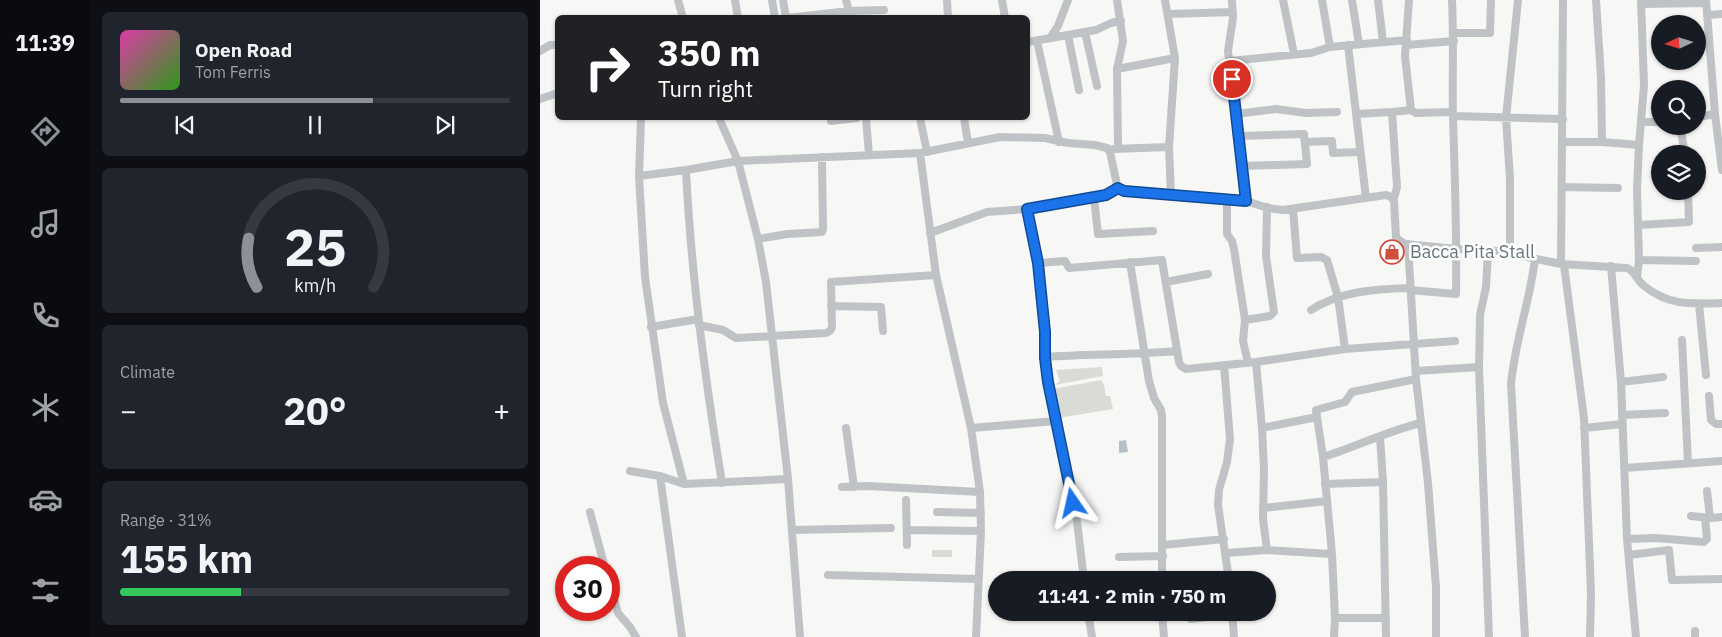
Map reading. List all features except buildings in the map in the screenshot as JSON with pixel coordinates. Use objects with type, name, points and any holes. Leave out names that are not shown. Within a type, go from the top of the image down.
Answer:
[{"type":"street","points":[[678,0],[682,15]]},
{"type":"street","points":[[734,0],[737,15]]},
{"type":"street","points":[[772,0],[774,15]]},
{"type":"street","points":[[783,0],[786,15]]},
{"type":"street","points":[[846,0],[850,14]]},
{"type":"street","points":[[947,0],[948,15]]},
{"type":"street","points":[[1002,0],[1004,15]]},
{"type":"street","points":[[1050,38],[1058,26],[1068,0]]},
{"type":"street","points":[[1117,0],[1123,41],[1117,69],[1118,148]]},
{"type":"street","points":[[1165,0],[1169,14],[1175,58],[1169,147],[1171,196]]},
{"type":"street","points":[[1232,0],[1233,12],[1228,42],[1246,201]]},
{"type":"street","points":[[1283,0],[1294,54]]},
{"type":"street","points":[[1322,0],[1330,47]]},
{"type":"street","points":[[1352,0],[1359,44]]},
{"type":"street","points":[[1378,0],[1383,42]]},
{"type":"street","points":[[1409,0],[1405,65],[1411,110]]},
{"type":"street","points":[[1311,310],[1338,297],[1372,290],[1410,289],[1456,294],[1457,249],[1452,0]]},
{"type":"street","points":[[1230,61],[1311,53],[1330,47],[1348,45],[1383,42],[1407,43],[1490,33],[1491,0]]},
{"type":"street","points":[[1510,253],[1510,179],[1506,118],[1518,0]]},
{"type":"street","points":[[1563,0],[1562,264],[1584,428],[1591,593],[1590,637]]},
{"type":"street","points":[[1596,0],[1602,78],[1602,142]]},
{"type":"street","points":[[1637,277],[1639,225],[1637,189],[1644,86],[1641,2],[1706,1],[1715,114],[1722,170]]},
{"type":"street","points":[[834,15],[884,10]]},
{"type":"street","points":[[1169,14],[1233,12]]},
{"type":"street","points":[[1707,15],[1722,14]]},
{"type":"street","points":[[1030,42],[1096,30],[1121,21]]},
{"type":"street","points":[[1085,32],[1097,86]]},
{"type":"street","points":[[1068,35],[1079,90]]},
{"type":"street","points":[[1037,41],[1059,142]]},
{"type":"street","points":[[540,51],[550,45],[555,45]]},
{"type":"street","points":[[1348,45],[1366,198]]},
{"type":"street","points":[[1117,69],[1175,58]]},
{"type":"street","points":[[540,99],[555,94]]},
{"type":"street","points":[[1236,114],[1276,109],[1306,113],[1337,112]]},
{"type":"street","points":[[1356,114],[1411,110],[1416,113],[1563,119]]},
{"type":"street","points":[[1392,112],[1397,187],[1395,196],[1392,199],[1396,237],[1400,241],[1408,244],[1510,253],[1562,264],[1611,266],[1632,270],[1644,286],[1668,300],[1683,304],[1722,303]]},
{"type":"street","points":[[1706,116],[1715,114]]},
{"type":"street","points":[[641,120],[639,176],[645,277],[663,403],[684,484]]},
{"type":"street","points":[[720,120],[738,161],[758,239],[773,337],[788,479],[800,637]]},
{"type":"street","points":[[866,120],[869,155]]},
{"type":"street","points":[[920,120],[930,232],[936,275],[971,428],[980,492],[981,531],[976,637]]},
{"type":"street","points":[[964,120],[968,142]]},
{"type":"street","points":[[1641,122],[1651,122]]},
{"type":"street","points":[[1239,136],[1304,134],[1306,142],[1307,164],[1243,166]]},
{"type":"street","points":[[639,176],[738,161],[923,153],[968,142],[1000,137],[1023,137],[1102,146],[1109,151],[1118,188],[1124,191],[1246,201],[1283,210],[1386,195],[1392,199]]},
{"type":"street","points":[[1306,142],[1332,140],[1333,153],[1360,152]]},
{"type":"street","points":[[1563,142],[1602,142],[1639,145]]},
{"type":"street","points":[[1109,151],[1118,148],[1169,147]]},
{"type":"street","points":[[758,239],[788,234],[818,233],[823,230],[822,157]]},
{"type":"street","points":[[686,170],[689,236],[698,322],[722,483]]},
{"type":"street","points":[[1562,187],[1618,188]]},
{"type":"street","points":[[930,232],[987,212],[1027,209],[1094,198],[1106,195],[1118,188]]},
{"type":"street","points":[[1094,198],[1098,234],[1153,231]]},
{"type":"street","points":[[1228,199],[1227,234],[1232,241],[1234,249],[1245,320],[1243,341],[1252,362],[1262,428],[1263,508],[1267,550]]},
{"type":"street","points":[[1639,225],[1689,222],[1688,200]]},
{"type":"street","points":[[1245,320],[1270,316],[1274,312],[1266,256],[1267,207]]},
{"type":"street","points":[[1027,209],[1038,263],[1048,382],[1077,522],[1083,571]]},
{"type":"street","points":[[1293,209],[1298,267]]},
{"type":"street","points":[[1408,244],[1416,375],[1428,483],[1436,587],[1436,637]]},
{"type":"street","points":[[1696,248],[1722,246]]},
{"type":"street","points":[[1488,251],[1486,286],[1480,315],[1479,367],[1489,637]]},
{"type":"street","points":[[1297,258],[1321,257],[1327,260],[1338,297],[1345,349]]},
{"type":"street","points":[[1525,637],[1511,384],[1515,353],[1531,288],[1536,258]]},
{"type":"street","points":[[1038,263],[1065,261],[1069,268],[1162,260],[1180,364],[1184,368],[1252,362],[1345,349],[1455,341]]},
{"type":"street","points":[[1639,260],[1696,261]]},
{"type":"street","points":[[1130,262],[1150,386],[1162,416],[1162,571]]},
{"type":"street","points":[[1611,266],[1636,637]]},
{"type":"street","points":[[1166,282],[1208,274]]},
{"type":"street","points":[[651,327],[698,322],[723,330],[736,338],[828,332],[832,327],[831,282],[936,275]]},
{"type":"street","points":[[1699,304],[1706,375]]},
{"type":"street","points":[[831,306],[881,307],[883,331]]},
{"type":"street","points":[[1682,340],[1688,463]]},
{"type":"street","points":[[1045,358],[1178,351]]},
{"type":"street","points":[[1224,365],[1230,439],[1218,496],[1228,571]]},
{"type":"street","points":[[1334,637],[1332,554],[1323,457],[1316,410],[1345,402],[1352,392],[1416,375],[1479,367]]},
{"type":"street","points":[[1620,382],[1663,377]]},
{"type":"street","points":[[1708,396],[1712,420],[1716,424],[1722,424]]},
{"type":"street","points":[[1622,415],[1665,412]]},
{"type":"street","points":[[1262,428],[1317,417]]},
{"type":"street","points":[[971,428],[1056,421]]},
{"type":"street","points":[[1323,457],[1353,448],[1401,428],[1421,423]]},
{"type":"street","points":[[1584,428],[1622,424]]},
{"type":"street","points":[[846,428],[854,487]]},
{"type":"street","points":[[1380,437],[1383,482],[1386,637]]},
{"type":"street","points":[[1624,468],[1722,461]]},
{"type":"street","points":[[630,470],[660,476],[684,484],[788,479]]},
{"type":"street","points":[[660,476],[682,637]]},
{"type":"street","points":[[1325,484],[1383,482]]},
{"type":"street","points":[[842,487],[980,492]]},
{"type":"street","points":[[1628,539],[1656,538],[1704,542],[1706,539],[1707,491]]},
{"type":"street","points":[[906,500],[907,545]]},
{"type":"street","points":[[1263,508],[1326,501]]},
{"type":"street","points":[[590,512],[602,556]]},
{"type":"street","points":[[938,512],[980,513]]},
{"type":"street","points":[[1691,516],[1722,517]]},
{"type":"street","points":[[792,530],[891,528]]},
{"type":"street","points":[[907,530],[981,531]]},
{"type":"street","points":[[1163,545],[1224,538]]},
{"type":"street","points":[[1226,554],[1267,550],[1332,554]]},
{"type":"street","points":[[1629,555],[1669,550],[1672,580],[1722,579]]},
{"type":"street","points":[[1119,557],[1163,556]]},
{"type":"street","points":[[828,575],[978,579]]},
{"type":"street","points":[[620,615],[636,637]]},
{"type":"street","points":[[1335,618],[1386,618]]},
{"type":"street","points":[[1089,621],[1092,637]]},
{"type":"street","points":[[1163,621],[1164,637]]},
{"type":"street","points":[[1233,621],[1234,637]]},
{"type":"shaded area","points":[[1102,367],[1103,376],[1055,385],[1060,381],[1056,370]]},
{"type":"shaded area","points":[[1101,380],[1106,396],[1110,396],[1113,409],[1058,418],[1053,389]]},
{"type":"shaded area","points":[[1126,440],[1128,452],[1119,453],[1119,441]]},
{"type":"shaded area","points":[[932,550],[952,550],[952,557],[932,557]]},
{"type":"place","name":"Bacca Pita Stall","points":[[1392,252]]},
{"type":"route","points":[[1073,503],[1048,382],[1038,263],[1027,209],[1094,198],[1106,195],[1118,188],[1124,191],[1171,196],[1246,201],[1232,79]]}]
